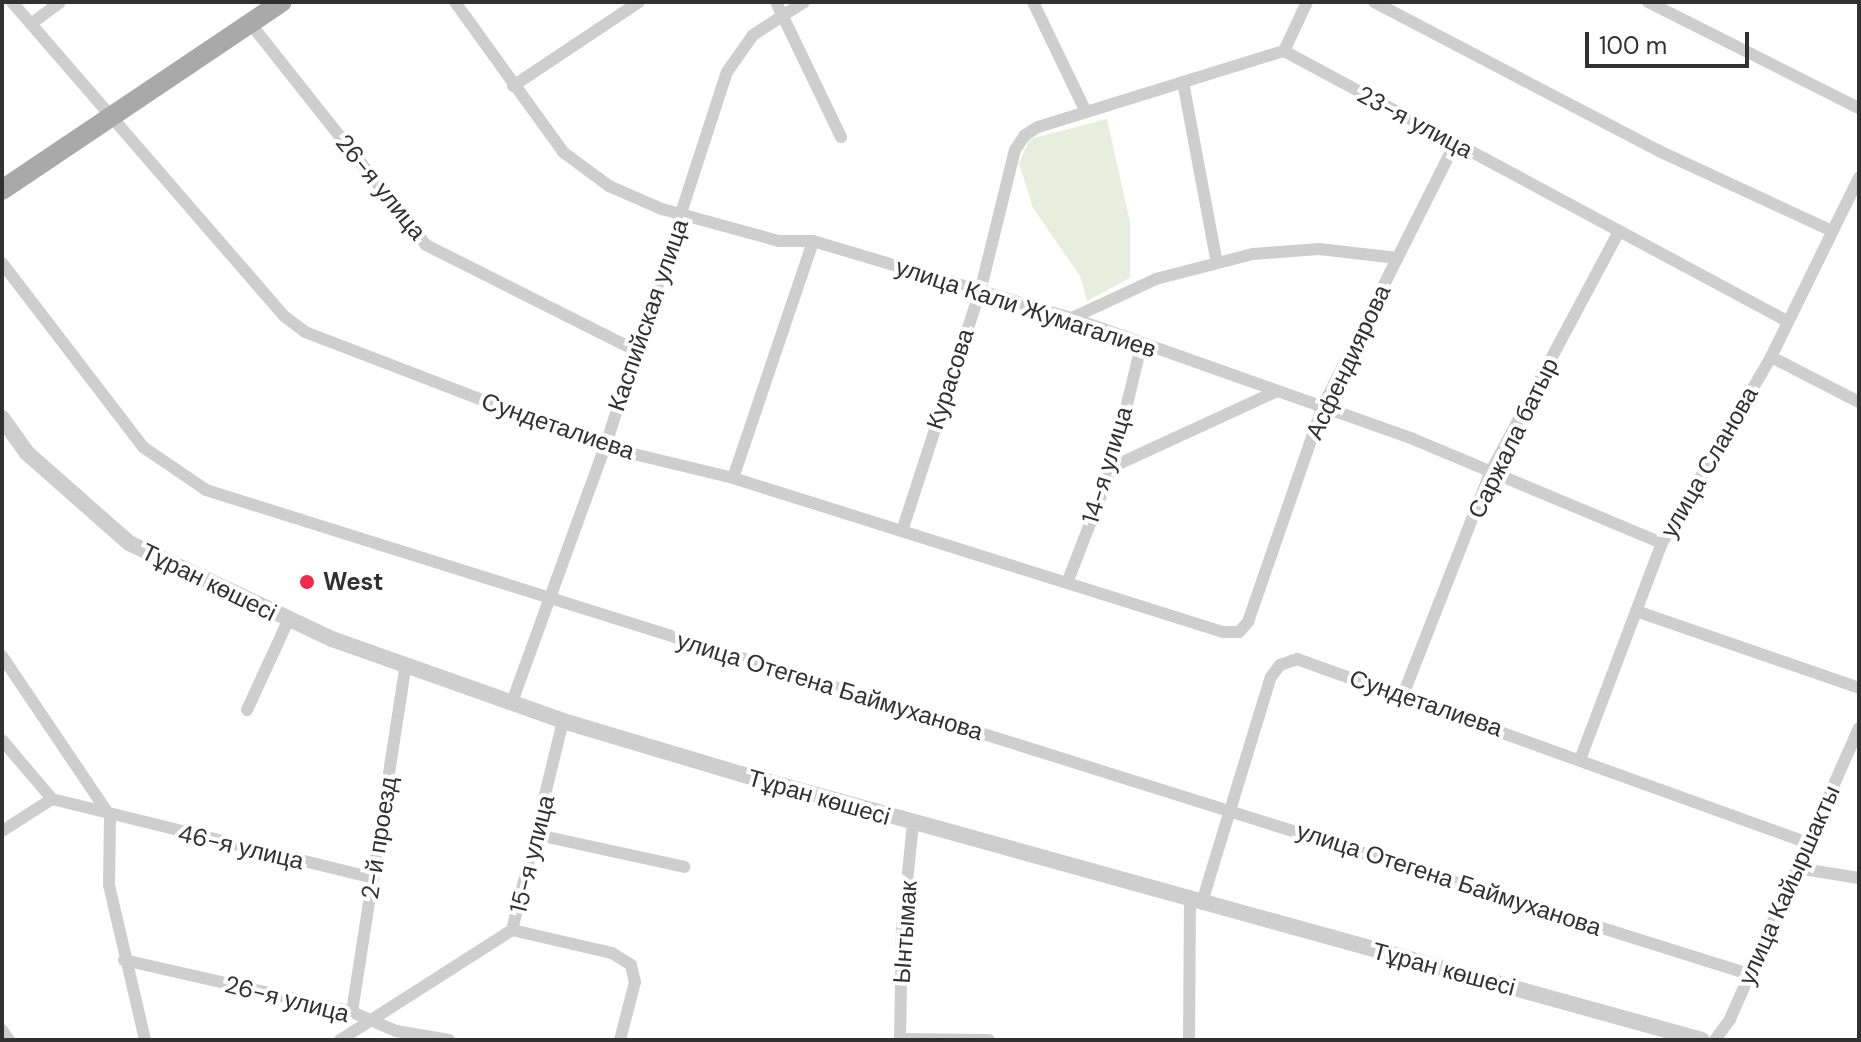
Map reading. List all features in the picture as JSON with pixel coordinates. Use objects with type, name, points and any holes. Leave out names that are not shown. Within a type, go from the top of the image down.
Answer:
[{"type":"main road","points":[[2,190],[107,116],[282,2]]},
{"type":"street","name":"Сундеталиева","points":[[12,2],[107,116],[284,316],[305,332],[605,447],[733,478],[1223,632],[1239,632]]},
{"type":"street","points":[[31,24],[60,2]]},
{"type":"street","name":"улица Кали Жумагалиев","points":[[455,2],[563,152],[609,186],[683,213],[779,241],[813,241],[981,288],[1072,318],[1141,346],[1413,439],[1662,543]]},
{"type":"street","points":[[513,86],[639,2]]},
{"type":"street","name":"Каспийская улица","points":[[512,702],[552,600],[605,447],[727,72],[753,35],[779,8],[804,2]]},
{"type":"street","points":[[1033,2],[1086,112],[1284,51],[1307,2]]},
{"type":"street","points":[[1374,2],[1659,151],[1742,186],[1832,231]]},
{"type":"street","points":[[1648,2],[1859,108]]},
{"type":"street","points":[[779,8],[841,137]]},
{"type":"street","name":"26-я улица","points":[[250,23],[426,245],[635,350]]},
{"type":"street","name":"23-я улица","points":[[1284,51],[1787,321]]},
{"type":"street","points":[[1183,82],[1217,263]]},
{"type":"street","name":"Курасова","points":[[902,531],[981,288],[1015,150],[1025,135],[1086,112]]},
{"type":"street","name":"Асфендиярова","points":[[1239,632],[1248,622],[1322,408],[1455,143]]},
{"type":"street","name":"улица Сланова","points":[[1581,757],[1662,543],[1771,357],[1859,177]]},
{"type":"street","name":"Саржала батыр","points":[[1403,695],[1490,473],[1619,231]]},
{"type":"street","points":[[733,478],[813,241]]},
{"type":"street","points":[[1072,318],[1156,279],[1253,254],[1319,249],[1397,258]]},
{"type":"street","name":"улица Отегена Баймуханова","points":[[2,263],[143,447],[175,473],[206,490],[1749,974]]},
{"type":"street","name":"14-я улица","points":[[1067,583],[1112,467],[1141,346]]},
{"type":"street","points":[[1771,357],[1859,402]]},
{"type":"street","points":[[1112,467],[1275,392]]},
{"type":"street","name":"Тұран көшесі","points":[[2,418],[27,453],[129,543],[288,621],[406,665],[563,721],[913,824],[1702,1040]]},
{"type":"street","points":[[1636,611],[1859,688]]},
{"type":"street","points":[[247,710],[288,621]]},
{"type":"street","points":[[2,656],[110,816],[109,885],[145,1040]]},
{"type":"street","name":"Сундеталиева","points":[[1189,1040],[1196,900],[1230,809],[1271,677],[1280,665],[1297,659],[1581,757],[1808,843]]},
{"type":"street","name":"2-й проезд","points":[[352,1012],[406,665]]},
{"type":"street","name":"15-я улица","points":[[563,721],[538,835],[512,930],[612,953],[631,965],[635,982],[620,1040]]},
{"type":"street","name":"улица Кайыршакты","points":[[1715,1040],[1749,974],[1859,728]]},
{"type":"street","points":[[2,740],[52,799],[2,831]]},
{"type":"street","name":"46-я улица","points":[[52,799],[110,816],[373,878]]},
{"type":"street","name":"Ынтымак","points":[[900,1039],[902,930],[913,824]]},
{"type":"street","points":[[538,835],[685,867]]},
{"type":"street","points":[[1796,868],[1859,878]]},
{"type":"street","points":[[340,1040],[512,930]]},
{"type":"street","name":"26-я улица","points":[[124,960],[352,1012],[368,1021],[449,1040]]},
{"type":"street","points":[[2,1030],[9,1040]]},
{"type":"street","points":[[900,1039],[989,1040]]},
{"type":"green space","points":[[1107,119],[1130,222],[1130,278],[1087,301],[1080,276],[1033,208],[1019,163],[1030,139]]},
{"type":"place","name":"West","points":[[307,582]]}]
